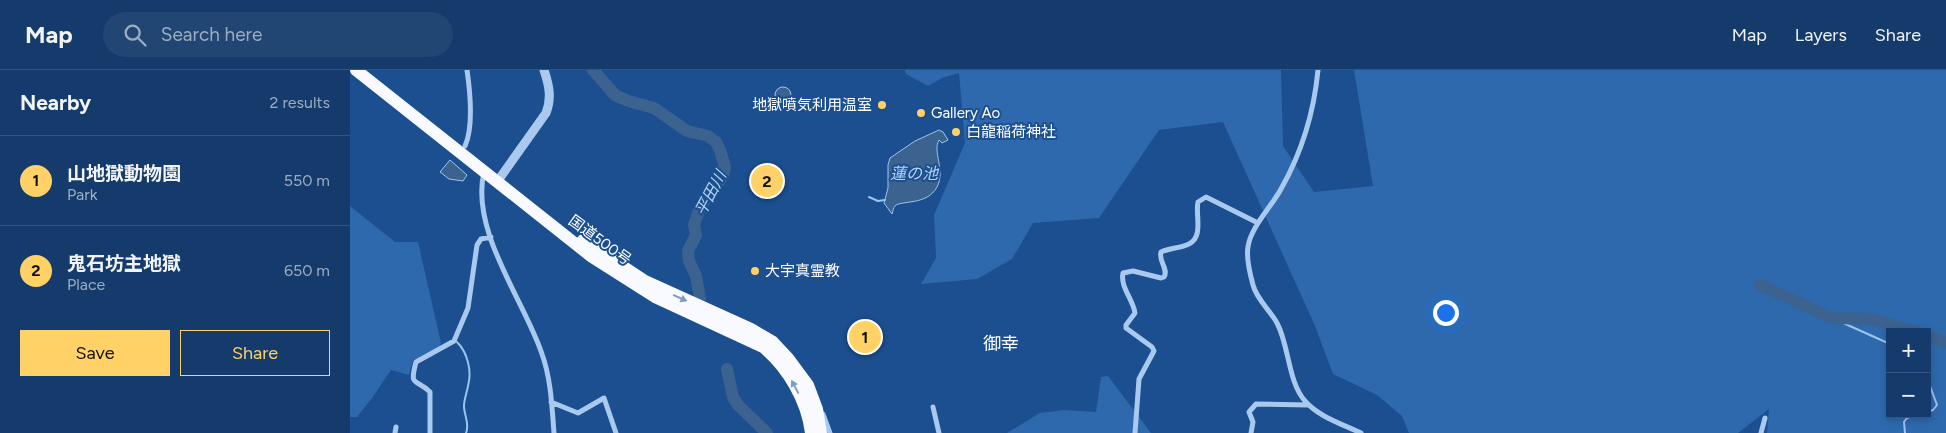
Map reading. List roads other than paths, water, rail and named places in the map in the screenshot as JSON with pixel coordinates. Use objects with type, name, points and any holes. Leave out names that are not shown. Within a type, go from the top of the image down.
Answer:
[{"type":"highway","name":"国道500号","points":[[356,70],[484,172],[499,178],[593,247],[645,281],[763,335],[788,358],[808,385],[817,409],[818,432]]},
{"type":"highway","name":"国道500号","points":[[370,70],[465,146],[499,178],[592,258],[668,304],[762,347],[786,371],[818,432]]},
{"type":"street","points":[[465,146],[468,139],[470,111],[467,70]]},
{"type":"street","points":[[499,178],[547,112],[550,104],[550,93],[544,70]]},
{"type":"street","points":[[1318,70],[1315,95],[1299,153],[1274,202],[1258,223],[1247,248],[1253,287],[1278,324],[1296,384],[1303,399],[1323,416],[1360,433]]},
{"type":"street","points":[[484,172],[481,183],[482,199],[491,237],[510,286],[531,326],[542,353],[548,373],[554,433]]},
{"type":"street","points":[[1135,433],[1139,379],[1153,355],[1154,349],[1126,328],[1126,325],[1135,313],[1134,306],[1124,287],[1123,273],[1134,271],[1160,278],[1164,277],[1165,272],[1160,256],[1161,252],[1190,244],[1194,240],[1197,229],[1198,202],[1206,197],[1258,223]]},
{"type":"street","points":[[430,433],[430,392],[414,380],[412,376],[416,362],[454,341],[468,308],[477,244],[481,239],[491,237]]},
{"type":"street","points":[[551,402],[578,413],[604,398],[616,433]]},
{"type":"street","points":[[1251,433],[1253,422],[1249,412],[1256,404],[1309,405]]},
{"type":"street","points":[[932,407],[939,433]]},
{"type":"street","points":[[1761,433],[1765,418]]},
{"type":"water","points":[[783,87],[791,95],[783,103],[775,95]]},
{"type":"water","name":"蓮の池","points":[[939,130],[943,132],[948,140],[942,143],[939,140],[937,145],[940,174],[937,187],[933,193],[921,200],[898,204],[894,207],[892,214],[884,203],[888,188],[888,165],[890,158],[915,141]]},
{"type":"water","points":[[450,160],[467,175],[463,181],[449,179],[440,172]]},
{"type":"waterway","name":"平田川","points":[[593,70],[615,95],[628,101],[654,108],[687,131],[708,136],[716,142],[720,150],[725,167],[723,176],[700,207],[694,225],[696,235],[688,251],[689,261],[696,276],[700,298]]},
{"type":"waterway","points":[[869,197],[878,201],[885,200]]},
{"type":"waterway","points":[[1760,285],[1832,318],[1872,319],[1902,328]]},
{"type":"waterway","points":[[1832,318],[1886,342]]},
{"type":"waterway","points":[[1931,337],[1946,343]]},
{"type":"waterway","points":[[457,342],[464,352],[469,369],[469,381],[464,406],[467,426],[466,433]]},
{"type":"waterway","name":"平田川","points":[[727,369],[733,397],[738,405],[767,433]]},
{"type":"waterway","points":[[1931,389],[1937,405],[1931,411]]},
{"type":"waterway","points":[[1905,433],[1904,422],[1908,418]]},
{"type":"place","name":"地獄噴気利用温室","points":[[882,105]]},
{"type":"place","name":"Gallery Ao","points":[[921,113]]},
{"type":"place","name":"白龍稲荷神社","points":[[956,132]]},
{"type":"place","name":"鬼石坊主地獄","points":[[767,181]]},
{"type":"place","name":"大宇真霊教","points":[[755,271]]},
{"type":"place","name":"山地獄動物園","points":[[865,337]]},
{"type":"district","name":"御幸","points":[[1001,344]]}]
